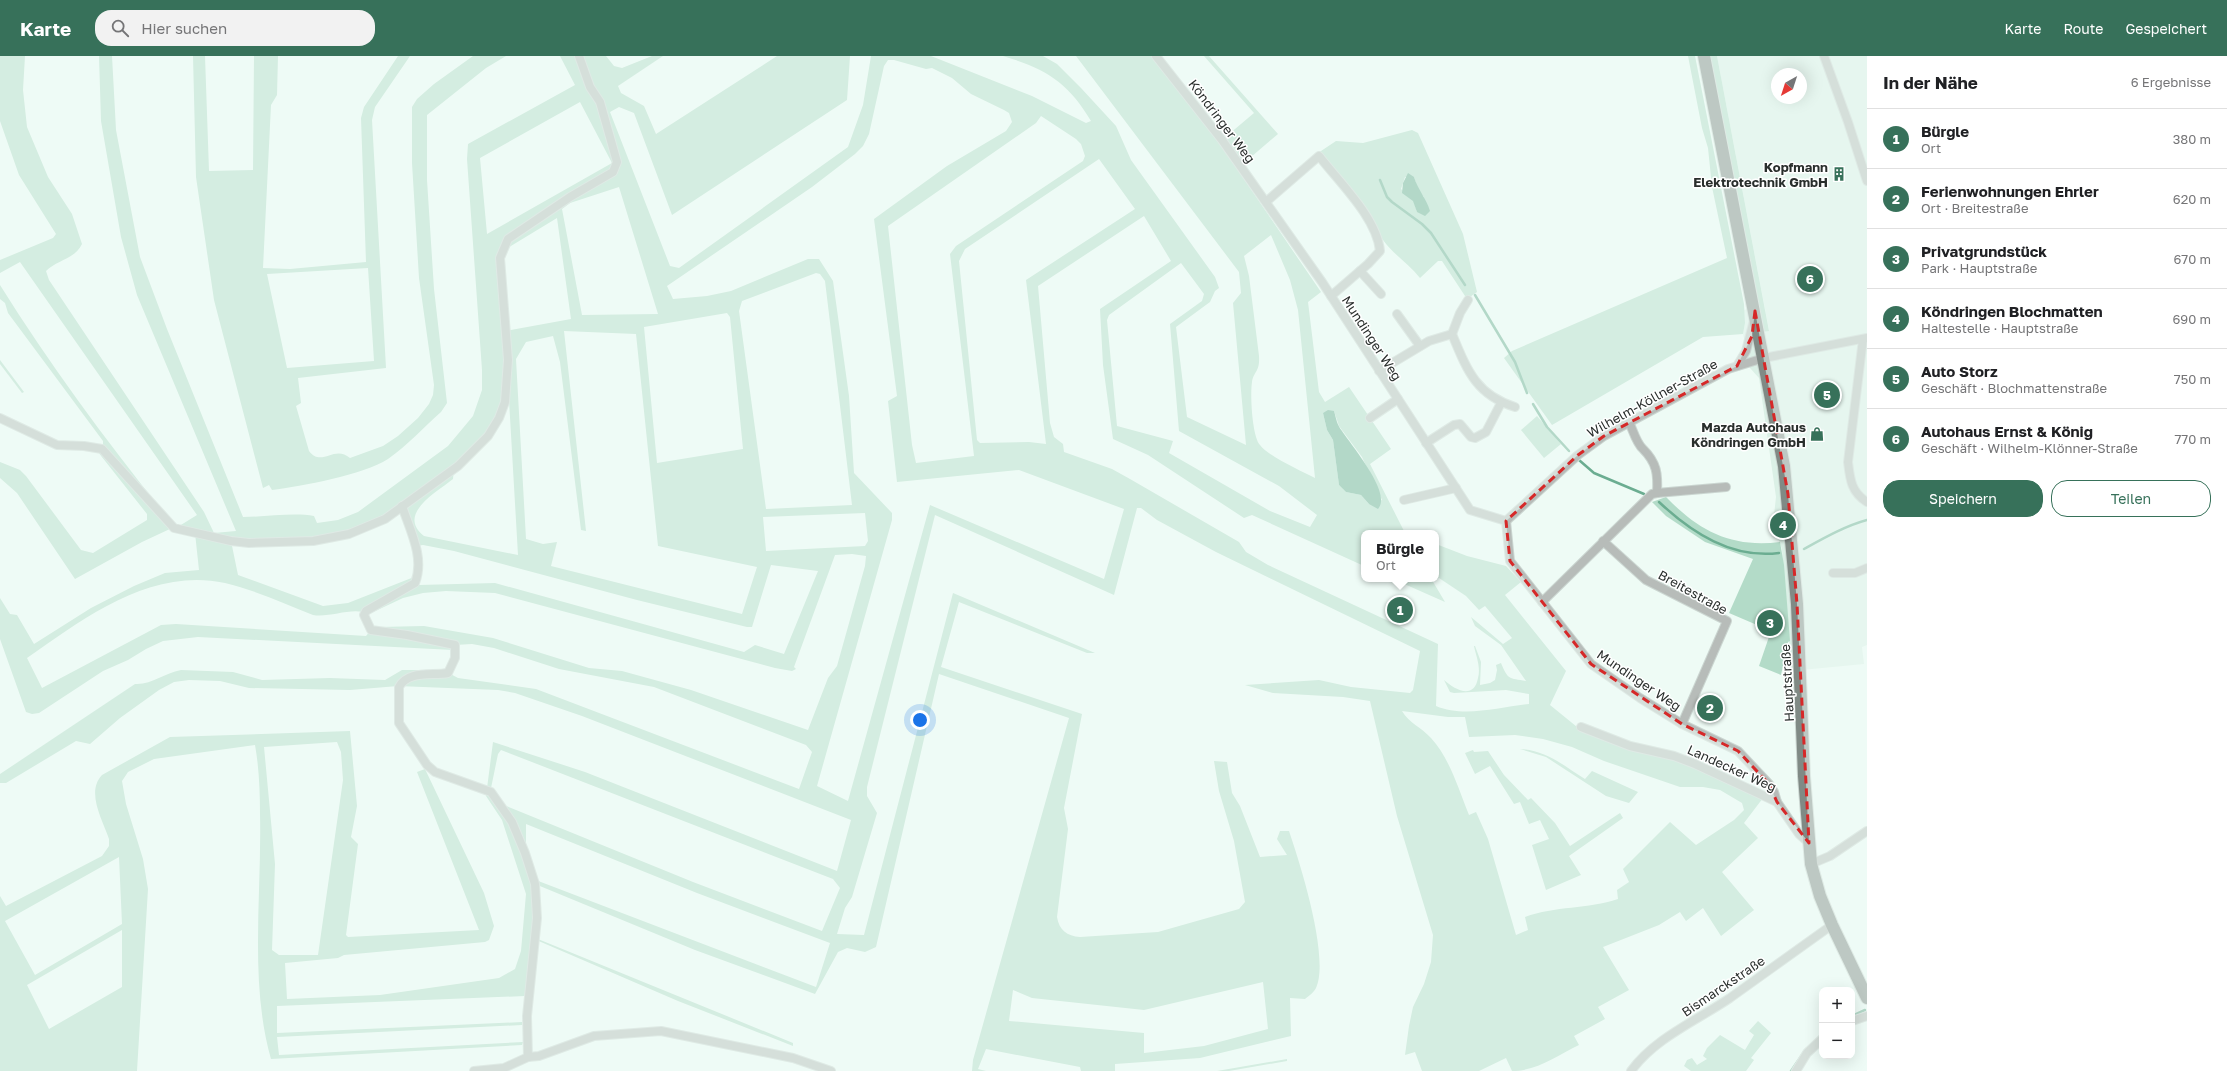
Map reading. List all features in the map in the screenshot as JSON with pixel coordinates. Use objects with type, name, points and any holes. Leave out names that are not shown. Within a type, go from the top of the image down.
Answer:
[{"type":"main road","name":"Hauptstraße","points":[[1704,56],[1755,311],[1784,466],[1790,516],[1797,604],[1811,864],[1820,896],[1832,925],[1867,998]]},
{"type":"street","points":[[0,418],[57,445],[84,446],[102,449],[174,528],[249,543],[313,541],[349,534],[385,519],[458,466],[476,451],[488,436],[499,418],[505,402],[508,380],[508,337],[500,258],[503,247],[508,239],[570,197],[609,175],[613,172],[616,166],[617,162],[600,102],[590,87],[579,56]]},
{"type":"street","name":"Köndringer Weg","points":[[1156,56],[1267,201]]},
{"type":"street","points":[[1824,56],[1848,122],[1867,181]]},
{"type":"street","points":[[1267,201],[1319,156],[1362,210],[1379,240],[1380,251],[1360,271],[1331,296]]},
{"type":"street","name":"Mundinger Weg","points":[[1267,201],[1331,296],[1470,510],[1506,521],[1510,561],[1591,664],[1640,698],[1682,724],[1738,751],[1769,784],[1774,792],[1777,802]]},
{"type":"street","points":[[1360,271],[1381,294]]},
{"type":"street","points":[[1468,300],[1460,313],[1452,334],[1468,372],[1486,394],[1500,403],[1515,407]]},
{"type":"street","points":[[1737,366],[1746,351],[1752,336],[1755,311]]},
{"type":"street","points":[[1397,314],[1420,346]]},
{"type":"street","points":[[1379,371],[1429,341],[1452,334]]},
{"type":"street","points":[[1865,338],[1848,462],[1850,482],[1855,492],[1867,502]]},
{"type":"street","name":"Wilhelm-Köllner-Straße","points":[[1506,521],[1578,455],[1604,436],[1630,424],[1737,366],[1764,358],[1865,338]]},
{"type":"street","points":[[1370,418],[1398,399]]},
{"type":"street","points":[[1426,443],[1454,425],[1460,424],[1471,437],[1475,438],[1486,432],[1500,403]]},
{"type":"street","points":[[1630,424],[1642,449],[1648,452],[1655,464],[1657,493]]},
{"type":"street","points":[[1542,602],[1652,494],[1726,487]]},
{"type":"street","points":[[1404,500],[1456,488]]},
{"type":"street","points":[[402,506],[416,548],[418,575],[414,583],[366,611],[364,615],[371,630],[407,635],[455,645],[455,658],[448,674],[419,675],[410,677],[402,682],[399,687],[399,723],[427,765],[435,772],[491,792],[512,822],[525,852],[535,884],[537,918],[527,1016],[528,1057]]},
{"type":"street","name":"Breitestraße","points":[[1603,541],[1646,580],[1727,621],[1682,724]]},
{"type":"street","points":[[1833,573],[1855,573],[1867,568]]},
{"type":"street","name":"Landecker Weg","points":[[1581,727],[1630,746],[1674,756],[1696,764],[1777,802],[1799,834],[1809,843]]},
{"type":"street","points":[[1811,864],[1830,856],[1867,831]]},
{"type":"street","name":"Bismarckstraße","points":[[1631,1071],[1642,1056],[1665,1039],[1730,998],[1832,925]]},
{"type":"street","points":[[1855,1020],[1867,1016]]},
{"type":"street","points":[[474,1071],[504,1068],[528,1057],[539,1056],[594,1036],[660,1031],[793,1058],[831,1071]]},
{"type":"street","points":[[1796,1071],[1807,1053],[1819,1042]]},
{"type":"highlighted area","points":[[1755,311],[1788,494],[1797,604],[1809,843],[1777,802],[1769,784],[1738,751],[1682,724],[1591,664],[1510,561],[1506,521],[1578,455],[1604,436],[1737,366],[1752,336]]},
{"type":"shaded area","points":[[0,56],[25,56],[23,90],[27,127],[48,177],[72,214],[82,244],[75,253],[50,267],[46,271],[49,280],[204,512],[214,533],[236,531],[137,295],[121,237],[101,121],[99,56],[112,56],[116,130],[140,257],[167,329],[243,517],[306,515],[314,516],[317,523],[338,520],[358,512],[448,446],[473,416],[482,390],[482,370],[467,159],[468,144],[575,85],[560,56],[606,56],[614,66],[622,68],[652,56],[663,56],[618,86],[621,93],[644,106],[656,134],[777,56],[850,56],[847,100],[672,215],[634,113],[619,107],[610,112],[670,266],[679,268],[848,147],[863,105],[871,56],[931,56],[1032,96],[1086,123],[1091,121],[1074,96],[1054,79],[1032,66],[1003,56],[1043,56],[1057,64],[1116,126],[1131,160],[1215,277],[1219,288],[1215,291],[1210,302],[1176,327],[1187,417],[1246,445],[1233,303],[1241,293],[1239,272],[1076,56],[1156,56],[1222,140],[1254,113],[1204,56],[1209,56],[1278,134],[1237,169],[1321,292],[1308,302],[1319,392],[1325,402],[1349,387],[1391,449],[1370,464],[1403,530],[1361,530],[1361,565],[1252,515],[1244,518],[1148,455],[1113,439],[1103,365],[1100,309],[1171,261],[1144,216],[1038,286],[1050,423],[1054,437],[1063,444],[1064,452],[1112,469],[1239,542],[1246,552],[1268,565],[1438,644],[1436,706],[1458,711],[1482,711],[1529,704],[1529,694],[1506,690],[1450,692],[1444,680],[1459,690],[1468,691],[1473,689],[1476,685],[1479,674],[1475,646],[1481,662],[1480,685],[1490,683],[1495,680],[1497,670],[1496,665],[1501,663],[1505,673],[1510,677],[1526,681],[1501,645],[1475,626],[1471,617],[1503,644],[1512,638],[1485,606],[1479,610],[1466,596],[1439,578],[1439,545],[1467,556],[1506,566],[1521,582],[1505,595],[1566,671],[1550,705],[1582,731],[1628,748],[1681,760],[1763,798],[1744,823],[1758,838],[1722,872],[1754,910],[1721,936],[1703,908],[1686,921],[1680,912],[1659,925],[1603,947],[1629,990],[1598,1007],[1605,1019],[1574,1036],[1579,1045],[1538,1066],[1512,1071],[1506,1058],[1479,1071],[1422,1071],[1415,1052],[1405,1055],[1413,1007],[1424,984],[1431,962],[1433,935],[1397,816],[1370,701],[1343,697],[1273,693],[1245,685],[1319,680],[1351,687],[1410,693],[1413,690],[1420,651],[1216,552],[1157,520],[1141,508],[1137,508],[1114,595],[935,515],[867,787],[867,796],[877,813],[852,897],[845,908],[837,934],[864,935],[953,593],[1095,653],[1087,653],[959,602],[941,667],[1082,714],[1064,808],[1068,829],[1057,917],[1058,922],[1064,932],[1080,937],[1158,932],[1239,909],[1245,902],[1234,841],[1219,791],[1214,761],[1227,762],[1232,793],[1240,806],[1260,857],[1287,855],[1277,839],[1280,831],[1289,831],[1312,910],[1317,934],[1319,955],[1319,974],[1316,988],[1305,999],[1290,998],[1291,1036],[1200,1058],[1115,1064],[1115,1071],[1081,1071],[1080,1067],[986,1049],[978,1069],[986,1071],[972,1071],[973,1060],[1069,718],[939,674],[876,947],[865,952],[847,948],[838,952],[815,994],[695,950],[535,884],[533,937],[793,1043],[793,1046],[678,1001],[534,939],[525,996],[277,1006],[277,1033],[522,1022],[522,1025],[277,1037],[279,1055],[523,1042],[522,1045],[271,1059],[264,1030],[258,968],[260,805],[255,745],[154,759],[128,772],[122,781],[126,804],[143,859],[148,889],[137,1071],[0,1071],[0,896],[6,906],[102,856],[109,846],[109,839],[99,814],[95,797],[97,782],[102,775],[170,737],[350,731],[357,806],[351,837],[358,844],[346,935],[348,937],[479,930],[417,772],[425,769],[484,893],[494,926],[489,940],[485,942],[344,955],[338,958],[285,963],[287,999],[380,995],[499,978],[515,969],[521,951],[526,894],[502,820],[486,796],[493,742],[585,772],[837,871],[851,820],[582,716],[515,693],[498,690],[398,686],[350,690],[249,688],[220,681],[189,680],[174,682],[159,690],[120,718],[90,744],[76,741],[6,783],[0,783],[0,774],[135,684],[147,683],[181,670],[233,672],[262,680],[330,678],[385,680],[402,670],[443,670],[458,678],[536,689],[799,789],[812,752],[806,745],[654,687],[559,669],[494,648],[472,644],[455,645],[453,650],[198,637],[163,641],[128,660],[103,671],[39,713],[32,714],[26,712],[0,639],[0,598],[10,614],[17,615],[34,644],[91,608],[134,586],[165,573],[199,570],[195,533],[172,528],[142,542],[75,579],[17,493],[0,478],[0,462],[20,470],[81,550],[93,553],[147,520],[147,514],[98,452],[103,447],[103,441],[8,313],[5,303],[0,299],[0,285],[62,379],[129,469],[176,528],[197,515],[20,262],[0,273],[0,260],[53,238],[56,234],[19,175],[0,121]],"holes":[[[888,60],[894,60],[926,69],[932,68],[952,78],[971,94],[1009,113],[1012,122],[1006,131],[947,166],[874,219],[897,396],[888,401],[897,482],[1019,470],[1124,509],[1104,579],[930,505],[848,801],[817,786],[892,520],[892,513],[854,473],[849,396],[833,281],[819,259],[808,259],[731,291],[707,296],[673,299],[667,286],[812,187],[855,154],[863,146],[869,134],[884,66]],[[580,102],[612,163],[487,234],[480,158]],[[1041,116],[1076,139],[1081,144],[1085,156],[1083,161],[956,246],[950,254],[974,456],[916,463],[912,445],[888,226],[1036,123]],[[1099,159],[1135,209],[1026,280],[1046,444],[1029,442],[980,443],[977,440],[959,261],[965,249]],[[619,187],[658,314],[582,315],[562,209],[570,203]],[[557,218],[571,319],[505,331],[497,258],[506,249]],[[1271,235],[1290,280],[1298,310],[1315,478],[1270,454],[1260,445],[1257,440],[1253,424],[1251,388],[1253,378],[1259,365],[1259,356],[1249,276],[1244,256]],[[1181,263],[1204,294],[1202,301],[1170,324],[1179,431],[1279,486],[1317,515],[1310,527],[1270,511],[1169,453],[1173,441],[1117,426],[1107,320],[1109,315]],[[816,273],[820,274],[825,281],[852,505],[766,509],[739,311],[742,301]],[[727,313],[730,317],[743,449],[657,463],[644,327]],[[564,331],[636,334],[658,546],[757,567],[742,614],[551,566],[557,542],[543,544],[526,539],[516,359],[526,342],[553,336],[560,362],[581,530],[586,531]],[[509,400],[518,555],[424,536],[417,528],[414,520],[422,504],[453,479],[454,468],[487,435]],[[1334,411],[1339,426],[1362,457],[1382,500],[1369,504],[1361,495],[1346,492],[1339,485],[1333,440],[1327,430],[1323,413]],[[402,505],[416,546],[423,545],[454,551],[637,600],[747,627],[752,627],[771,565],[818,571],[784,654],[755,645],[744,652],[495,583],[419,585],[414,577],[348,603],[323,606],[238,575],[231,541],[288,540],[348,534],[384,517]],[[865,513],[868,541],[865,546],[766,551],[763,517]],[[852,554],[866,556],[865,566],[837,666],[828,678],[808,730],[691,690],[622,671],[589,668],[493,638],[424,626],[379,627],[371,630],[366,636],[176,624],[161,625],[42,688],[27,658],[95,612],[120,600],[145,589],[171,582],[198,580],[225,583],[247,589],[313,615],[327,615],[356,611],[369,614],[403,598],[423,593],[446,591],[495,593],[775,668],[792,671],[796,669],[794,667],[835,555]],[[1402,711],[1448,717],[1465,717],[1469,737],[1515,735],[1543,739],[1572,747],[1604,761],[1680,787],[1703,787],[1720,790],[1742,803],[1744,810],[1734,820],[1696,845],[1670,822],[1623,869],[1629,882],[1617,890],[1618,899],[1536,913],[1525,917],[1528,930],[1516,935],[1488,839],[1476,812],[1469,815],[1453,774],[1438,746],[1431,738],[1408,719]],[[337,742],[341,752],[343,780],[318,955],[279,955],[272,950],[275,864],[264,747]],[[501,750],[833,879],[840,888],[822,931],[693,882],[499,803],[490,793],[498,754]],[[526,824],[697,893],[830,943],[816,987],[533,879],[526,849]],[[119,857],[122,924],[35,975],[5,921]],[[122,930],[122,987],[49,1029],[27,985]],[[1263,982],[1268,1029],[1204,1046],[1144,1053],[1144,1033],[1009,1021],[1013,990],[1032,998],[1144,1010]]]},
{"type":"shaded area","points":[[193,56],[205,56],[209,171],[253,170],[254,56],[278,56],[277,95],[271,105],[263,268],[290,269],[366,262],[361,118],[364,107],[398,56],[410,56],[375,107],[372,120],[386,368],[298,378],[301,403],[296,406],[309,451],[314,456],[323,457],[339,453],[350,458],[383,446],[398,436],[418,418],[429,404],[433,395],[434,385],[419,278],[412,163],[412,107],[417,99],[434,84],[473,56],[506,56],[486,68],[427,115],[427,180],[434,289],[447,403],[441,412],[409,442],[388,459],[364,470],[332,479],[272,490],[269,485],[263,488],[214,300],[196,177]],"holes":[[[368,268],[374,361],[287,368],[267,274]]]},
{"type":"shaded area","points":[[1688,56],[1695,56],[1744,304],[1745,323],[1743,334],[1703,337],[1552,425],[1504,358],[1512,351],[1727,258],[1712,187],[1708,148],[1702,128]]},
{"type":"shaded area","points":[[1706,56],[1717,56],[1769,331],[1761,332]]},
{"type":"shaded area","points":[[1717,56],[1867,56],[1867,645],[1862,647],[1864,664],[1791,671],[1782,549],[1773,524],[1776,497],[1759,378],[1750,368],[1743,334],[1745,323],[1744,310],[1756,307],[1761,332],[1769,330]]},
{"type":"shaded area","points":[[1412,130],[1418,133],[1463,234],[1477,292],[1467,299],[1442,261],[1438,261],[1420,278],[1387,245],[1380,235],[1372,218],[1355,193],[1322,154],[1318,153],[1336,141],[1363,143]],"holes":[[[1405,177],[1414,177],[1418,190],[1424,197],[1417,212],[1414,201],[1401,189]]]},
{"type":"shaded area","points":[[1408,173],[1414,177],[1430,211],[1425,216],[1417,212],[1413,201],[1402,193],[1403,183]]},
{"type":"shaded area","points":[[0,360],[24,392],[22,393],[0,364]]},
{"type":"shaded area","points":[[1328,410],[1334,411],[1340,429],[1376,481],[1380,492],[1381,502],[1378,509],[1369,504],[1361,495],[1346,492],[1339,485],[1333,440],[1327,430],[1323,413]]},
{"type":"shaded area","points":[[1537,416],[1561,444],[1544,458],[1521,430]]},
{"type":"shaded area","points":[[1666,497],[1691,519],[1704,528],[1717,534],[1746,542],[1780,542],[1784,565],[1790,641],[1788,642],[1781,675],[1759,666],[1771,631],[1729,613],[1753,559],[1705,542],[1666,516],[1652,502]]},
{"type":"shaded area","points":[[1400,582],[1433,582],[1445,602]]},
{"type":"shaded area","points":[[1520,749],[1538,752],[1562,764],[1585,779],[1592,771],[1638,792],[1629,803],[1606,796],[1546,757]]},
{"type":"shaded area","points":[[1473,750],[1474,752],[1488,751],[1504,775],[1528,800],[1531,798],[1555,823],[1570,846],[1620,813],[1623,818],[1569,856],[1581,875],[1546,890],[1532,845],[1549,839],[1540,820],[1529,824],[1520,802],[1514,804],[1490,766],[1475,774],[1465,753]]},
{"type":"shaded area","points":[[1758,1021],[1771,1033],[1751,1058],[1754,1060],[1746,1071],[1691,1071],[1684,1066],[1687,1060],[1692,1058],[1697,1065],[1707,1059],[1703,1056],[1707,1048],[1720,1035],[1745,1050],[1754,1035],[1749,1031]]},
{"type":"shaded area","points":[[1287,1059],[1287,1061],[1229,1071],[1217,1071]]},
{"type":"waterway","points":[[1380,180],[1387,197],[1422,224],[1431,233],[1465,285]]},
{"type":"waterway","points":[[1475,295],[1515,362],[1527,393]]},
{"type":"waterway","points":[[1533,404],[1547,427],[1569,451]]},
{"type":"waterway","points":[[1579,460],[1594,473],[1644,494]]},
{"type":"waterway","points":[[1659,502],[1685,524],[1729,548],[1762,554],[1779,553]]},
{"type":"waterway","points":[[1804,549],[1843,529],[1867,520]]},
{"type":"waterway","points":[[1855,1015],[1865,1010]]},
{"type":"waterway","points":[[1791,1071],[1804,1052]]},
{"type":"place","name":"Kopfmann Elektrotechnik GmbH","points":[[1839,174]]},
{"type":"place","name":"Autohaus Ernst & König","points":[[1810,279]]},
{"type":"place","name":"Auto Storz","points":[[1827,395]]},
{"type":"place","name":"Mazda Autohaus Köndringen GmbH","points":[[1817,434]]},
{"type":"place","name":"Köndringen Blochmatten","points":[[1783,525]]},
{"type":"place","name":"Bürgle","points":[[1400,610]]},
{"type":"place","name":"Privatgrundstück","points":[[1770,623]]},
{"type":"place","name":"Ferienwohnungen Ehrler","points":[[1710,708]]}]
